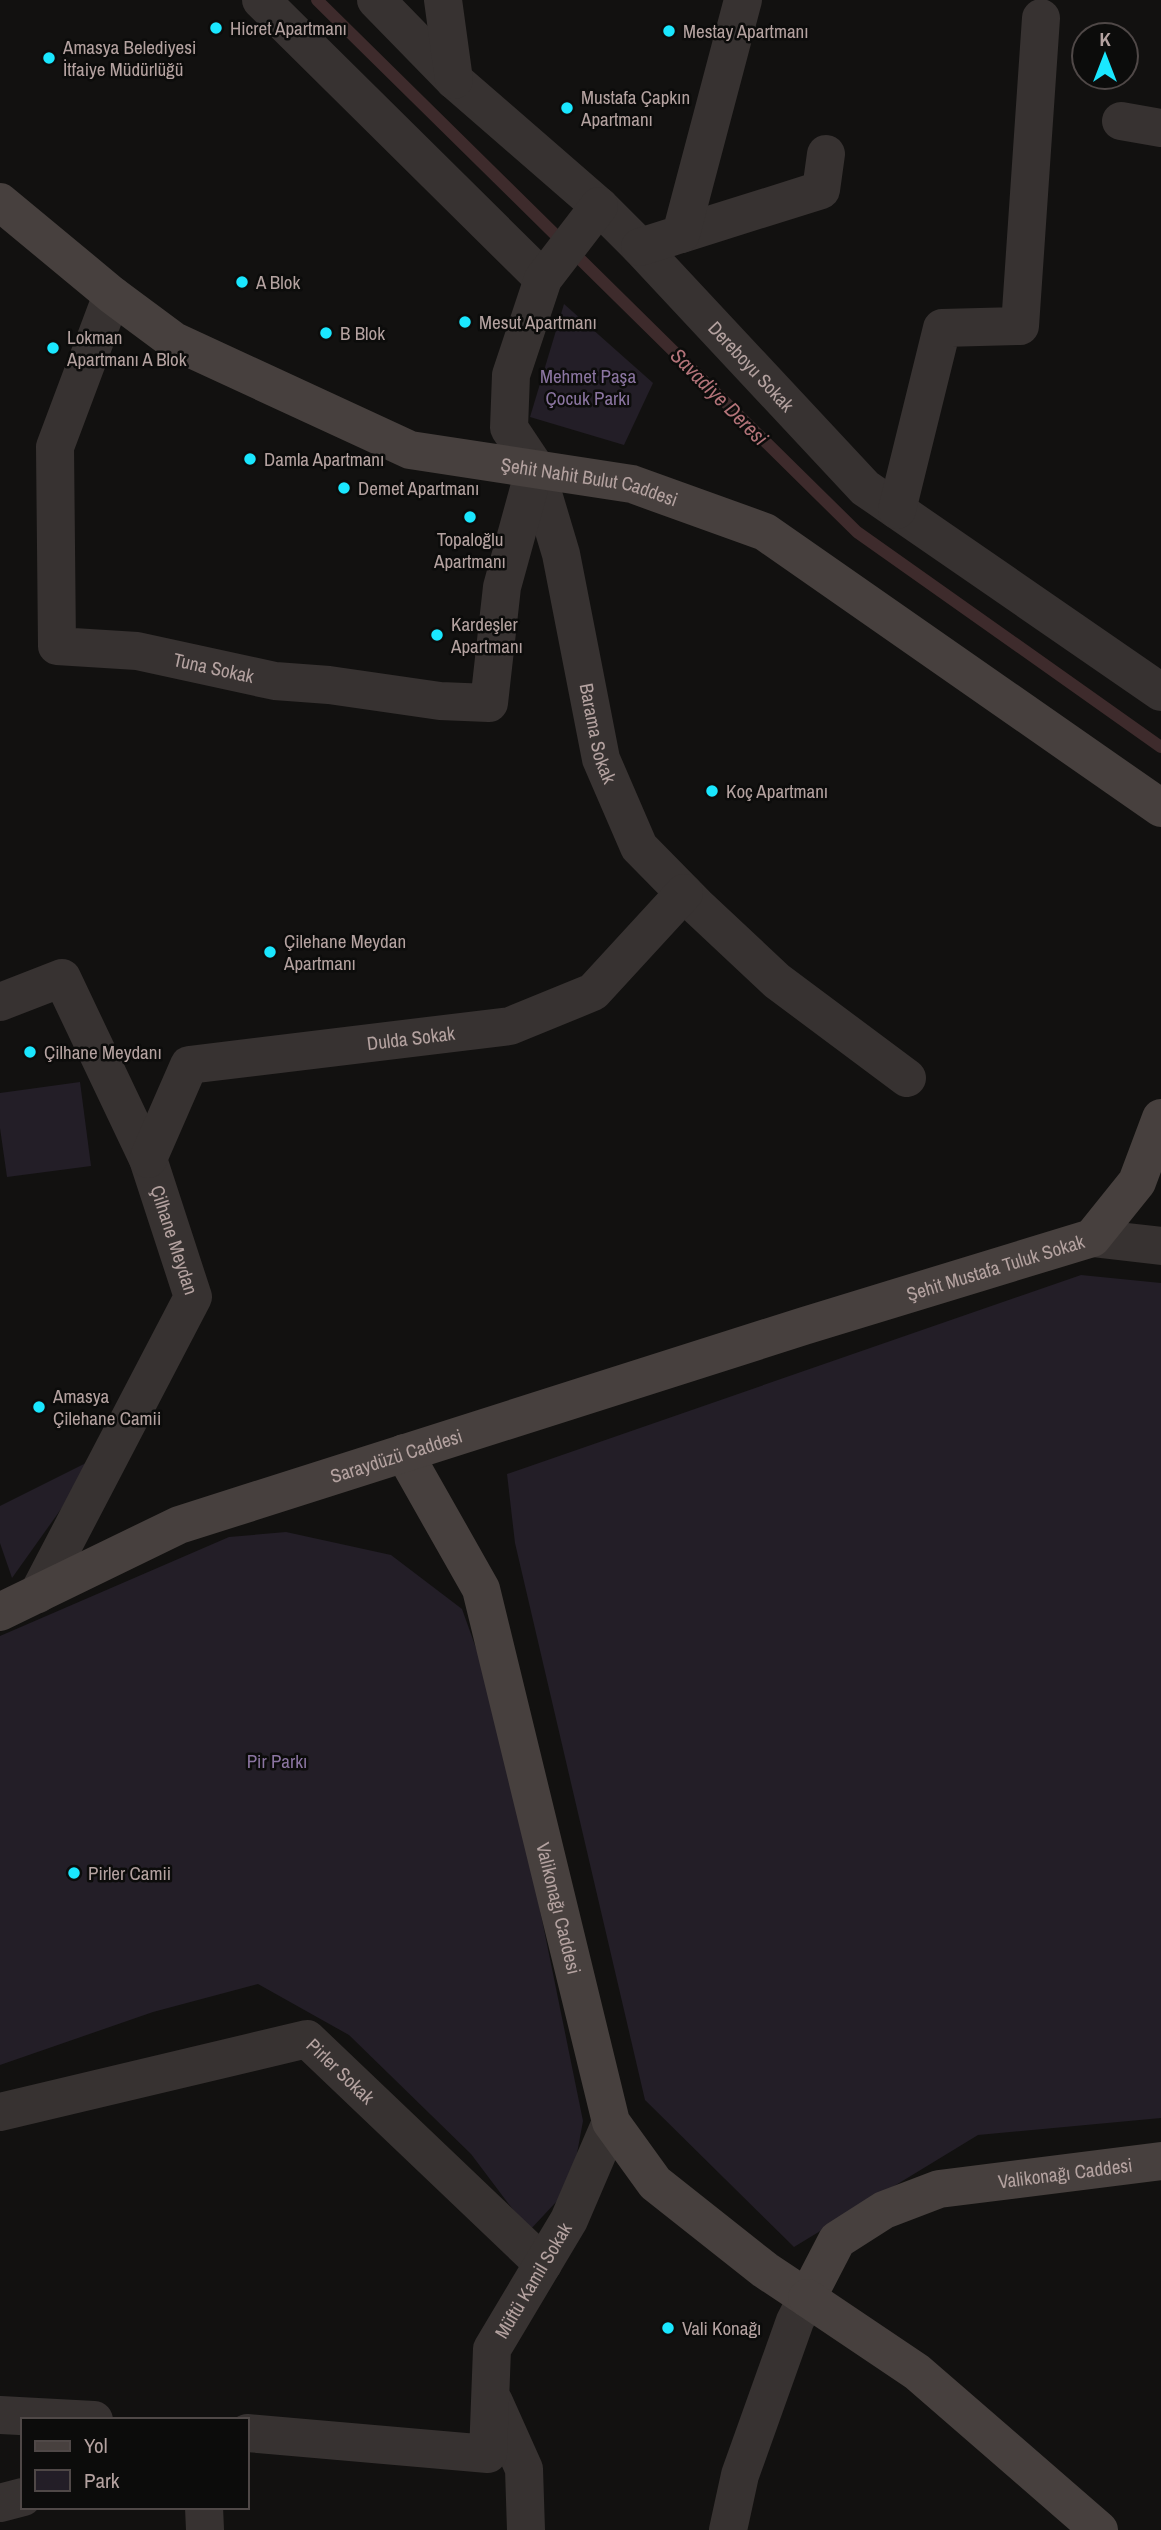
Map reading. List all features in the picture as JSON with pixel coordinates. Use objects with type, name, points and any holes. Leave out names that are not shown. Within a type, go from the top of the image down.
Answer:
[{"type":"street","points":[[261,0],[543,279]]},
{"type":"street","name":"Dereboyu Sokak","points":[[376,0],[454,80],[594,213],[640,247],[865,488],[1161,692]]},
{"type":"street","points":[[443,0],[454,80]]},
{"type":"street","points":[[681,234],[743,0]]},
{"type":"street","points":[[897,510],[942,328],[1020,326],[1041,18]]},
{"type":"street","points":[[1121,121],[1161,128]]},
{"type":"street","points":[[640,247],[821,190],[826,155]]},
{"type":"street","name":"Şehit Nahit Bulut Caddesi","points":[[3,208],[174,341],[410,450],[535,467],[632,484],[765,533],[1161,808]]},
{"type":"street","name":"Barama Sokak","points":[[594,213],[543,279],[511,375],[509,428],[535,467],[561,554],[601,759],[639,846],[684,893],[777,981],[907,1078]]},
{"type":"street","name":"Tuna Sokak","points":[[112,295],[55,447],[57,646],[137,651],[275,681],[329,685],[440,701],[489,703],[502,587],[535,467]]},
{"type":"street","name":"Dulda Sokak","points":[[148,1159],[189,1065],[510,1026],[593,992],[684,893]]},
{"type":"street","name":"Çilhane Meydan","points":[[0,1002],[62,978],[148,1159],[193,1297],[38,1594]]},
{"type":"street","name":"Şehit Mustafa Tuluk Sokak","points":[[804,1325],[1092,1238],[1137,1182],[1161,1118]]},
{"type":"street","points":[[1092,1238],[1161,1246]]},
{"type":"street","name":"Saraydüzü Caddesi","points":[[0,1612],[178,1525],[804,1325]]},
{"type":"street","name":"Valikonağı Caddesi","points":[[404,1453],[481,1589],[611,2122],[655,2183],[765,2270],[917,2372],[1099,2530]]},
{"type":"street","name":"Pirler Sokak","points":[[0,2112],[307,2039],[543,2264]]},
{"type":"street","name":"Müftü Kamil Sokak","points":[[248,2433],[488,2454],[492,2349],[569,2220],[611,2122]]},
{"type":"street","name":"Valikonağı Caddesi","points":[[807,2298],[837,2240],[884,2210],[917,2197],[939,2189],[1161,2161]]},
{"type":"street","points":[[728,2530],[740,2475],[795,2321],[807,2298]]},
{"type":"street","points":[[491,2394],[524,2469],[526,2530]]},
{"type":"street","points":[[21,2417],[45,2418]]},
{"type":"street","points":[[0,2503],[21,2498]]},
{"type":"street","points":[[204,2509],[205,2530]]},
{"type":"green space","name":"Mehmet Paşa Çocuk Parkı","points":[[564,304],[653,383],[624,445],[530,417]]},
{"type":"green space","points":[[80,1082],[91,1166],[7,1177],[0,1128],[0,1093]]},
{"type":"green space","points":[[1081,1275],[1161,1283],[1161,2118],[978,2135],[794,2247],[645,2100],[515,1543],[507,1474]]},
{"type":"green space","points":[[98,1457],[12,1578],[0,1543],[0,1506]]},
{"type":"green space","name":"Pir Parkı","points":[[286,1532],[391,1555],[462,1609],[501,1718],[583,2121],[571,2186],[529,2231],[471,2154],[349,2035],[258,1984],[153,2012],[0,2065],[0,1636],[229,1537]]},
{"type":"waterway","name":"Savadiye Deresi","points":[[317,0],[857,532],[1161,747]]},
{"type":"place","name":"Hicret Apartmanı","points":[[216,28]]},
{"type":"place","name":"Mestay Apartmanı","points":[[669,31]]},
{"type":"place","name":"Amasya Belediyesi İtfaiye Müdürlüğü","points":[[49,58]]},
{"type":"place","name":"Mustafa Çapkın Apartmanı","points":[[567,108]]},
{"type":"place","name":"A Blok","points":[[242,282]]},
{"type":"place","name":"Mesut Apartmanı","points":[[465,322]]},
{"type":"place","name":"B Blok","points":[[326,333]]},
{"type":"place","name":"Lokman Apartmanı A Blok","points":[[53,348]]},
{"type":"place","name":"Damla Apartmanı","points":[[250,459]]},
{"type":"place","name":"Demet Apartmanı","points":[[344,488]]},
{"type":"place","name":"Topaloğlu Apartmanı","points":[[470,517]]},
{"type":"place","name":"Kardeşler Apartmanı","points":[[437,635]]},
{"type":"place","name":"Koç Apartmanı","points":[[712,791]]},
{"type":"place","name":"Çilehane Meydan Apartmanı","points":[[270,952]]},
{"type":"place","name":"Çilhane Meydanı","points":[[30,1052]]},
{"type":"place","name":"Amasya Çilehane Camii","points":[[39,1407]]},
{"type":"place","name":"Pirler Camii","points":[[74,1873]]},
{"type":"place","name":"Vali Konağı","points":[[668,2328]]}]
